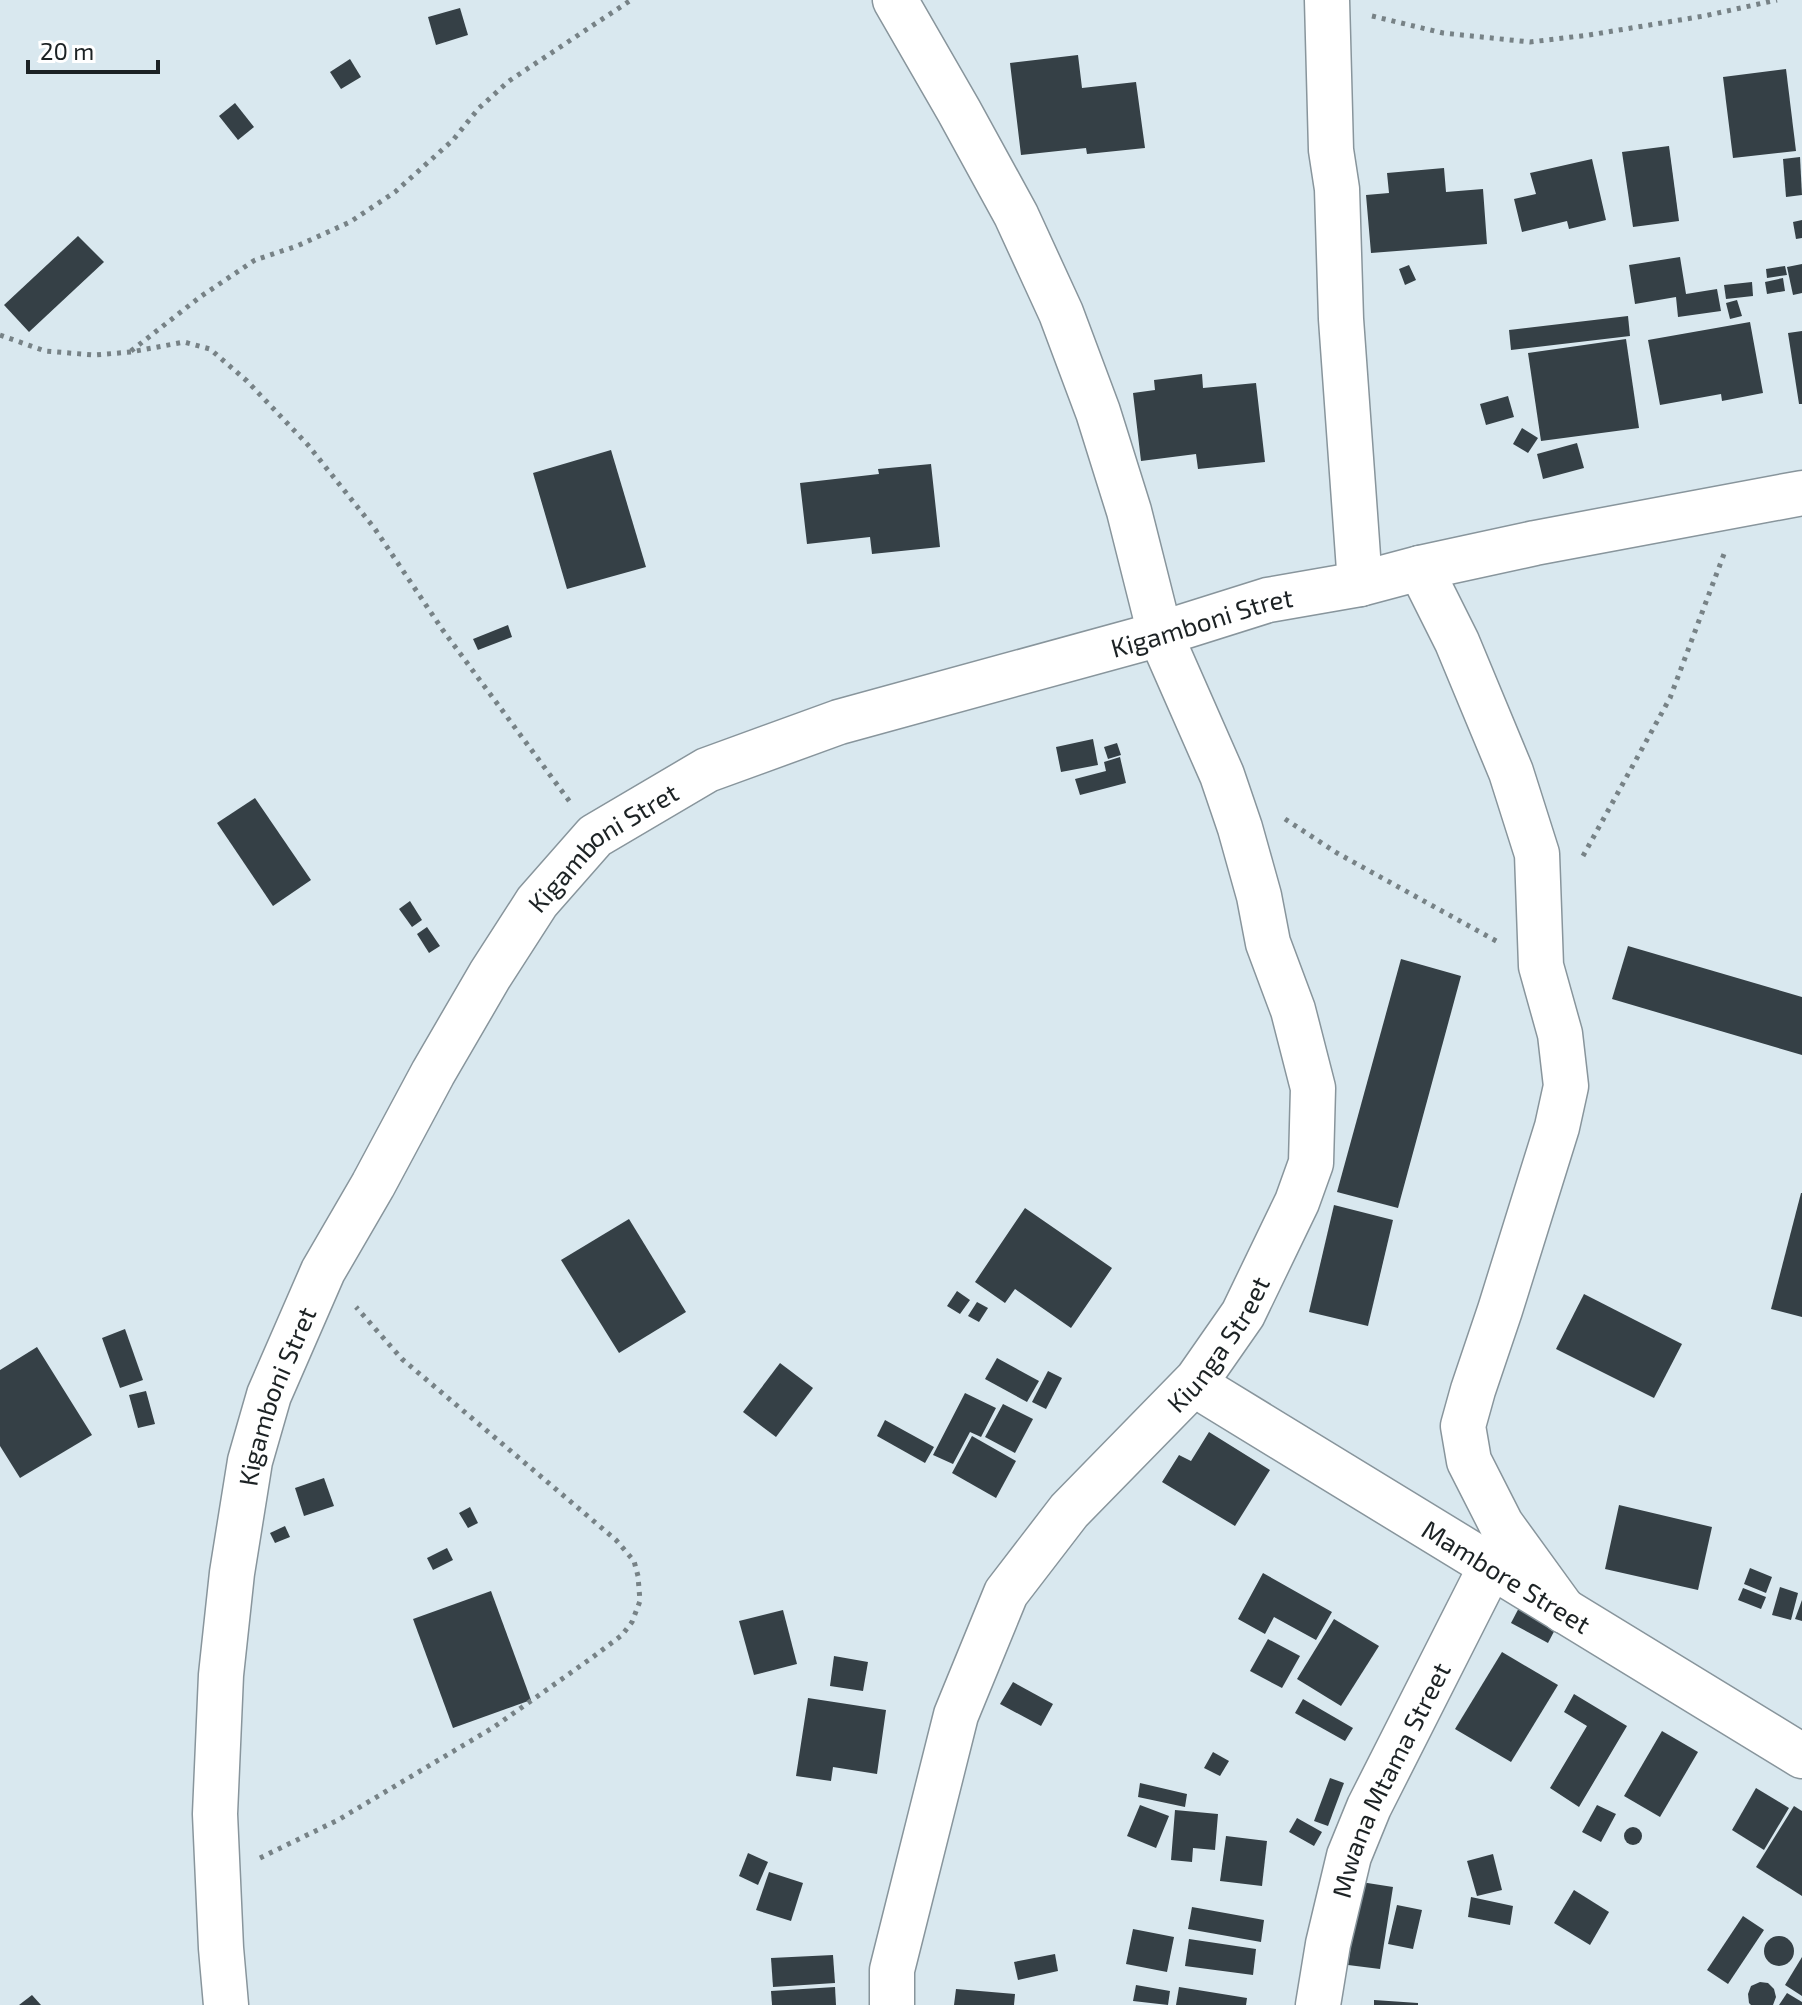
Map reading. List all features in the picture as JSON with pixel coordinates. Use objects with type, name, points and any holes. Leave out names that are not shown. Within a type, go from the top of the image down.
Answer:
[{"type":"street","name":"Kiunga Street","points":[[892,2005],[892,1970],[956,1715],[1006,1593],[1069,1511],[1197,1380],[1243,1314],[1297,1202],[1311,1163],[1313,1088],[1293,1010],[1268,943],[1249,858],[1222,775],[1160,634],[1129,511],[1098,412],[1061,313],[1016,215],[895,0]]},
{"type":"street","points":[[1327,1],[1331,150],[1337,189],[1341,319],[1360,584]]},
{"type":"street","name":"Kigamboni Stret","points":[[226,2005],[215,1814],[221,1675],[232,1573],[250,1461],[269,1395],[323,1271],[433,1073],[537,902],[595,836],[707,770],[839,722],[1160,634],[1268,600],[1360,584],[1535,543],[1802,493]]},
{"type":"street","points":[[1420,568],[1462,655],[1511,772],[1537,854],[1541,966],[1560,1034],[1566,1086],[1557,1127],[1463,1426],[1469,1461],[1501,1524],[1564,1611]]},
{"type":"street","name":"Mambore Street","points":[[1210,1394],[1802,1756]]},
{"type":"street","name":"Mwana Mtama Street","points":[[1318,2005],[1328,1944],[1349,1856],[1369,1807],[1491,1566]]},
{"type":"path","points":[[131,352],[200,297],[255,260],[297,246],[350,222],[395,192],[453,140],[479,108],[509,81],[631,0]]},
{"type":"path","points":[[1327,1],[1381,19],[1443,33],[1530,42],[1704,16],[1777,0]]},
{"type":"path","points":[[0,335],[45,351],[94,355],[184,342],[210,349],[247,381],[308,445],[375,529],[442,629],[595,836]]},
{"type":"path","points":[[1580,862],[1670,698],[1743,504]]},
{"type":"path","points":[[1278,815],[1337,853],[1541,966]]},
{"type":"path","points":[[218,1878],[338,1820],[494,1727],[622,1635],[632,1622],[640,1601],[634,1561],[616,1540],[402,1359],[323,1271]]},
{"type":"building","points":[[460,8],[468,35],[436,45],[428,17]]},
{"type":"building","points":[[1078,55],[1082,88],[1136,82],[1145,148],[1087,154],[1086,148],[1021,155],[1010,63]]},
{"type":"building","points":[[350,59],[361,77],[341,89],[330,72]]},
{"type":"building","points":[[1786,69],[1796,151],[1733,158],[1723,77]]},
{"type":"building","points":[[235,103],[254,127],[238,140],[219,116]]},
{"type":"building","points":[[1669,146],[1679,221],[1633,227],[1622,152]]},
{"type":"building","points":[[1800,157],[1802,195],[1786,197],[1783,159]]},
{"type":"building","points":[[1592,159],[1606,220],[1569,229],[1567,221],[1522,232],[1514,199],[1536,194],[1530,173]]},
{"type":"building","points":[[1444,168],[1446,192],[1483,189],[1487,244],[1371,253],[1366,195],[1389,193],[1387,173]]},
{"type":"building","points":[[1802,220],[1802,238],[1796,239],[1793,222]]},
{"type":"building","points":[[78,236],[104,262],[29,332],[4,305]]},
{"type":"building","points":[[1680,257],[1686,294],[1717,289],[1721,311],[1678,317],[1676,297],[1635,304],[1629,265]]},
{"type":"building","points":[[1802,264],[1802,293],[1793,295],[1787,267]]},
{"type":"building","points":[[1409,265],[1416,280],[1405,285],[1399,269]]},
{"type":"building","points":[[1785,266],[1787,275],[1767,278],[1766,269]]},
{"type":"building","points":[[1783,278],[1785,291],[1767,294],[1765,282]]},
{"type":"building","points":[[1752,282],[1753,296],[1726,299],[1724,285]]},
{"type":"building","points":[[1737,300],[1742,316],[1730,319],[1726,303]]},
{"type":"building","points":[[1628,316],[1630,336],[1511,350],[1509,330]]},
{"type":"building","points":[[1750,322],[1763,393],[1722,401],[1721,394],[1660,405],[1648,340]]},
{"type":"building","points":[[1802,331],[1802,404],[1799,404],[1788,333]]},
{"type":"building","points":[[1626,339],[1639,428],[1541,441],[1528,353]]},
{"type":"building","points":[[1202,374],[1203,388],[1256,383],[1265,462],[1198,469],[1196,454],[1141,461],[1133,393],[1155,390],[1154,380]]},
{"type":"building","points":[[1508,396],[1514,417],[1486,425],[1480,404]]},
{"type":"building","points":[[1522,428],[1538,438],[1528,453],[1513,444]]},
{"type":"building","points":[[1577,443],[1584,468],[1543,479],[1537,454]]},
{"type":"building","points":[[611,450],[646,567],[567,589],[533,473]]},
{"type":"building","points":[[931,464],[940,547],[872,554],[870,537],[807,544],[800,483],[879,474],[878,469]]},
{"type":"building","points":[[508,625],[512,637],[478,650],[473,639]]},
{"type":"building","points":[[1093,739],[1098,765],[1061,772],[1056,747]]},
{"type":"building","points":[[1117,743],[1121,755],[1108,759],[1104,747]]},
{"type":"building","points":[[1120,757],[1126,783],[1080,795],[1075,779],[1106,771],[1104,762]]},
{"type":"building","points":[[255,798],[311,880],[273,906],[217,823]]},
{"type":"building","points":[[410,901],[422,920],[412,927],[399,909]]},
{"type":"building","points":[[427,927],[440,946],[429,953],[417,934]]},
{"type":"building","points":[[1628,946],[1802,997],[1802,1055],[1612,999]]},
{"type":"building","points":[[1401,959],[1461,976],[1398,1208],[1337,1192]]},
{"type":"building","points":[[1802,1193],[1802,1317],[1771,1309]]},
{"type":"building","points":[[1334,1205],[1393,1220],[1368,1326],[1309,1312]]},
{"type":"building","points":[[1025,1208],[1112,1268],[1071,1328],[1015,1289],[1005,1303],[975,1282]]},
{"type":"building","points":[[629,1219],[686,1312],[619,1353],[561,1260]]},
{"type":"building","points":[[957,1291],[970,1300],[960,1314],[947,1306]]},
{"type":"building","points":[[1584,1294],[1682,1344],[1654,1398],[1556,1349]]},
{"type":"building","points":[[977,1302],[988,1308],[979,1322],[968,1316]]},
{"type":"building","points":[[125,1329],[143,1380],[120,1388],[102,1338]]},
{"type":"building","points":[[37,1347],[92,1435],[20,1478],[0,1446],[0,1370]]},
{"type":"building","points":[[997,1358],[1039,1381],[1027,1402],[985,1379]]},
{"type":"building","points":[[780,1363],[813,1388],[776,1437],[743,1412]]},
{"type":"building","points":[[1048,1371],[1062,1378],[1046,1409],[1032,1402]]},
{"type":"building","points":[[146,1391],[155,1424],[138,1428],[129,1395]]},
{"type":"building","points":[[965,1393],[996,1408],[981,1437],[970,1432],[953,1464],[933,1455]]},
{"type":"building","points":[[1003,1404],[1033,1419],[1015,1453],[985,1437]]},
{"type":"building","points":[[885,1420],[934,1447],[925,1463],[877,1436]]},
{"type":"building","points":[[1209,1432],[1270,1470],[1235,1526],[1162,1482],[1179,1455],[1191,1461]]},
{"type":"building","points":[[972,1436],[1016,1461],[996,1498],[952,1473]]},
{"type":"building","points":[[324,1478],[334,1506],[304,1516],[295,1488]]},
{"type":"building","points":[[1619,1505],[1712,1527],[1698,1590],[1605,1569]]},
{"type":"building","points":[[470,1507],[478,1523],[468,1528],[459,1513]]},
{"type":"building","points":[[285,1526],[290,1537],[275,1543],[270,1533]]},
{"type":"building","points":[[447,1548],[453,1560],[433,1570],[427,1558]]},
{"type":"building","points":[[1750,1568],[1772,1577],[1766,1593],[1744,1584]]},
{"type":"building","points":[[1263,1573],[1332,1612],[1316,1640],[1274,1617],[1265,1634],[1238,1619]]},
{"type":"building","points":[[1780,1587],[1798,1593],[1791,1620],[1772,1615]]},
{"type":"building","points":[[1743,1588],[1766,1597],[1761,1609],[1738,1600]]},
{"type":"building","points":[[491,1591],[531,1700],[453,1728],[413,1619]]},
{"type":"building","points":[[1802,1600],[1802,1621],[1795,1619]]},
{"type":"building","points":[[1522,1602],[1559,1622],[1548,1643],[1511,1623]]},
{"type":"building","points":[[783,1610],[797,1664],[754,1675],[739,1621]]},
{"type":"building","points":[[1334,1619],[1379,1646],[1341,1706],[1297,1679]]},
{"type":"building","points":[[1268,1639],[1300,1656],[1282,1688],[1250,1671]]},
{"type":"building","points":[[1502,1652],[1558,1685],[1511,1762],[1455,1729]]},
{"type":"building","points":[[834,1656],[868,1662],[863,1691],[830,1686]]},
{"type":"building","points":[[1013,1682],[1053,1704],[1041,1726],[1000,1704]]},
{"type":"building","points":[[1574,1694],[1627,1726],[1579,1807],[1550,1788],[1587,1726],[1564,1712]]},
{"type":"building","points":[[808,1698],[886,1710],[877,1774],[833,1767],[831,1781],[796,1776]]},
{"type":"building","points":[[1303,1699],[1353,1728],[1345,1741],[1295,1713]]},
{"type":"building","points":[[1662,1731],[1698,1752],[1660,1817],[1624,1796]]},
{"type":"building","points":[[1213,1752],[1229,1761],[1220,1776],[1204,1768]]},
{"type":"building","points":[[1330,1778],[1344,1783],[1328,1826],[1314,1821]]},
{"type":"building","points":[[1140,1783],[1187,1794],[1185,1807],[1138,1797]]},
{"type":"building","points":[[1756,1788],[1789,1808],[1764,1850],[1732,1830]]},
{"type":"building","points":[[1140,1805],[1169,1816],[1156,1848],[1127,1836]]},
{"type":"building","points":[[1597,1805],[1616,1814],[1601,1842],[1582,1832]]},
{"type":"building","points":[[1794,1806],[1802,1811],[1802,1896],[1756,1867]]},
{"type":"building","points":[[1175,1810],[1218,1814],[1215,1850],[1193,1848],[1192,1862],[1171,1860]]},
{"type":"building","points":[[1297,1818],[1322,1832],[1314,1846],[1289,1832]]},
{"type":"building","points":[[1633,1827],[1642,1836],[1633,1845],[1624,1836]]},
{"type":"building","points":[[1226,1836],[1267,1841],[1262,1886],[1220,1881]]},
{"type":"building","points":[[748,1853],[768,1862],[758,1885],[739,1876]]},
{"type":"building","points":[[1493,1854],[1502,1890],[1477,1896],[1467,1861]]},
{"type":"building","points":[[769,1872],[803,1883],[791,1921],[756,1910]]},
{"type":"building","points":[[1361,1882],[1393,1887],[1380,1969],[1348,1965]]},
{"type":"building","points":[[1574,1890],[1609,1912],[1590,1945],[1554,1923]]},
{"type":"building","points":[[1471,1897],[1513,1906],[1510,1925],[1468,1917]]},
{"type":"building","points":[[1397,1905],[1422,1910],[1413,1949],[1388,1944]]},
{"type":"building","points":[[1192,1907],[1264,1920],[1261,1942],[1188,1929]]},
{"type":"building","points":[[1743,1916],[1764,1930],[1728,1984],[1707,1970]]},
{"type":"building","points":[[1133,1929],[1174,1937],[1167,1972],[1126,1964]]},
{"type":"building","points":[[1779,1936],[1789,1941],[1794,1951],[1789,1961],[1779,1966],[1769,1961],[1764,1951],[1769,1941]]},
{"type":"building","points":[[1189,1939],[1256,1949],[1253,1975],[1185,1966]]},
{"type":"building","points":[[1055,1954],[1058,1971],[1018,1980],[1014,1962]]},
{"type":"building","points":[[833,1955],[835,1983],[773,1987],[771,1958]]},
{"type":"building","points":[[1802,1957],[1802,1996],[1785,1985]]},
{"type":"building","points":[[1768,1983],[1774,1989],[1776,1997],[1773,2005],[1749,2003],[1751,1986]]},
{"type":"building","points":[[1136,1985],[1170,1991],[1168,2005],[1133,2001]]},
{"type":"building","points":[[835,1987],[836,2005],[772,2005],[771,1991]]},
{"type":"building","points":[[1179,1987],[1247,1998],[1246,2005],[1176,2005]]},
{"type":"building","points":[[956,1989],[1015,1994],[1014,2005],[954,2005]]},
{"type":"building","points":[[1787,1993],[1802,2002],[1802,2005],[1779,2005]]},
{"type":"building","points":[[32,1995],[41,2005],[19,2005]]},
{"type":"building","points":[[1374,2000],[1418,2003],[1418,2005],[1374,2005]]}]
